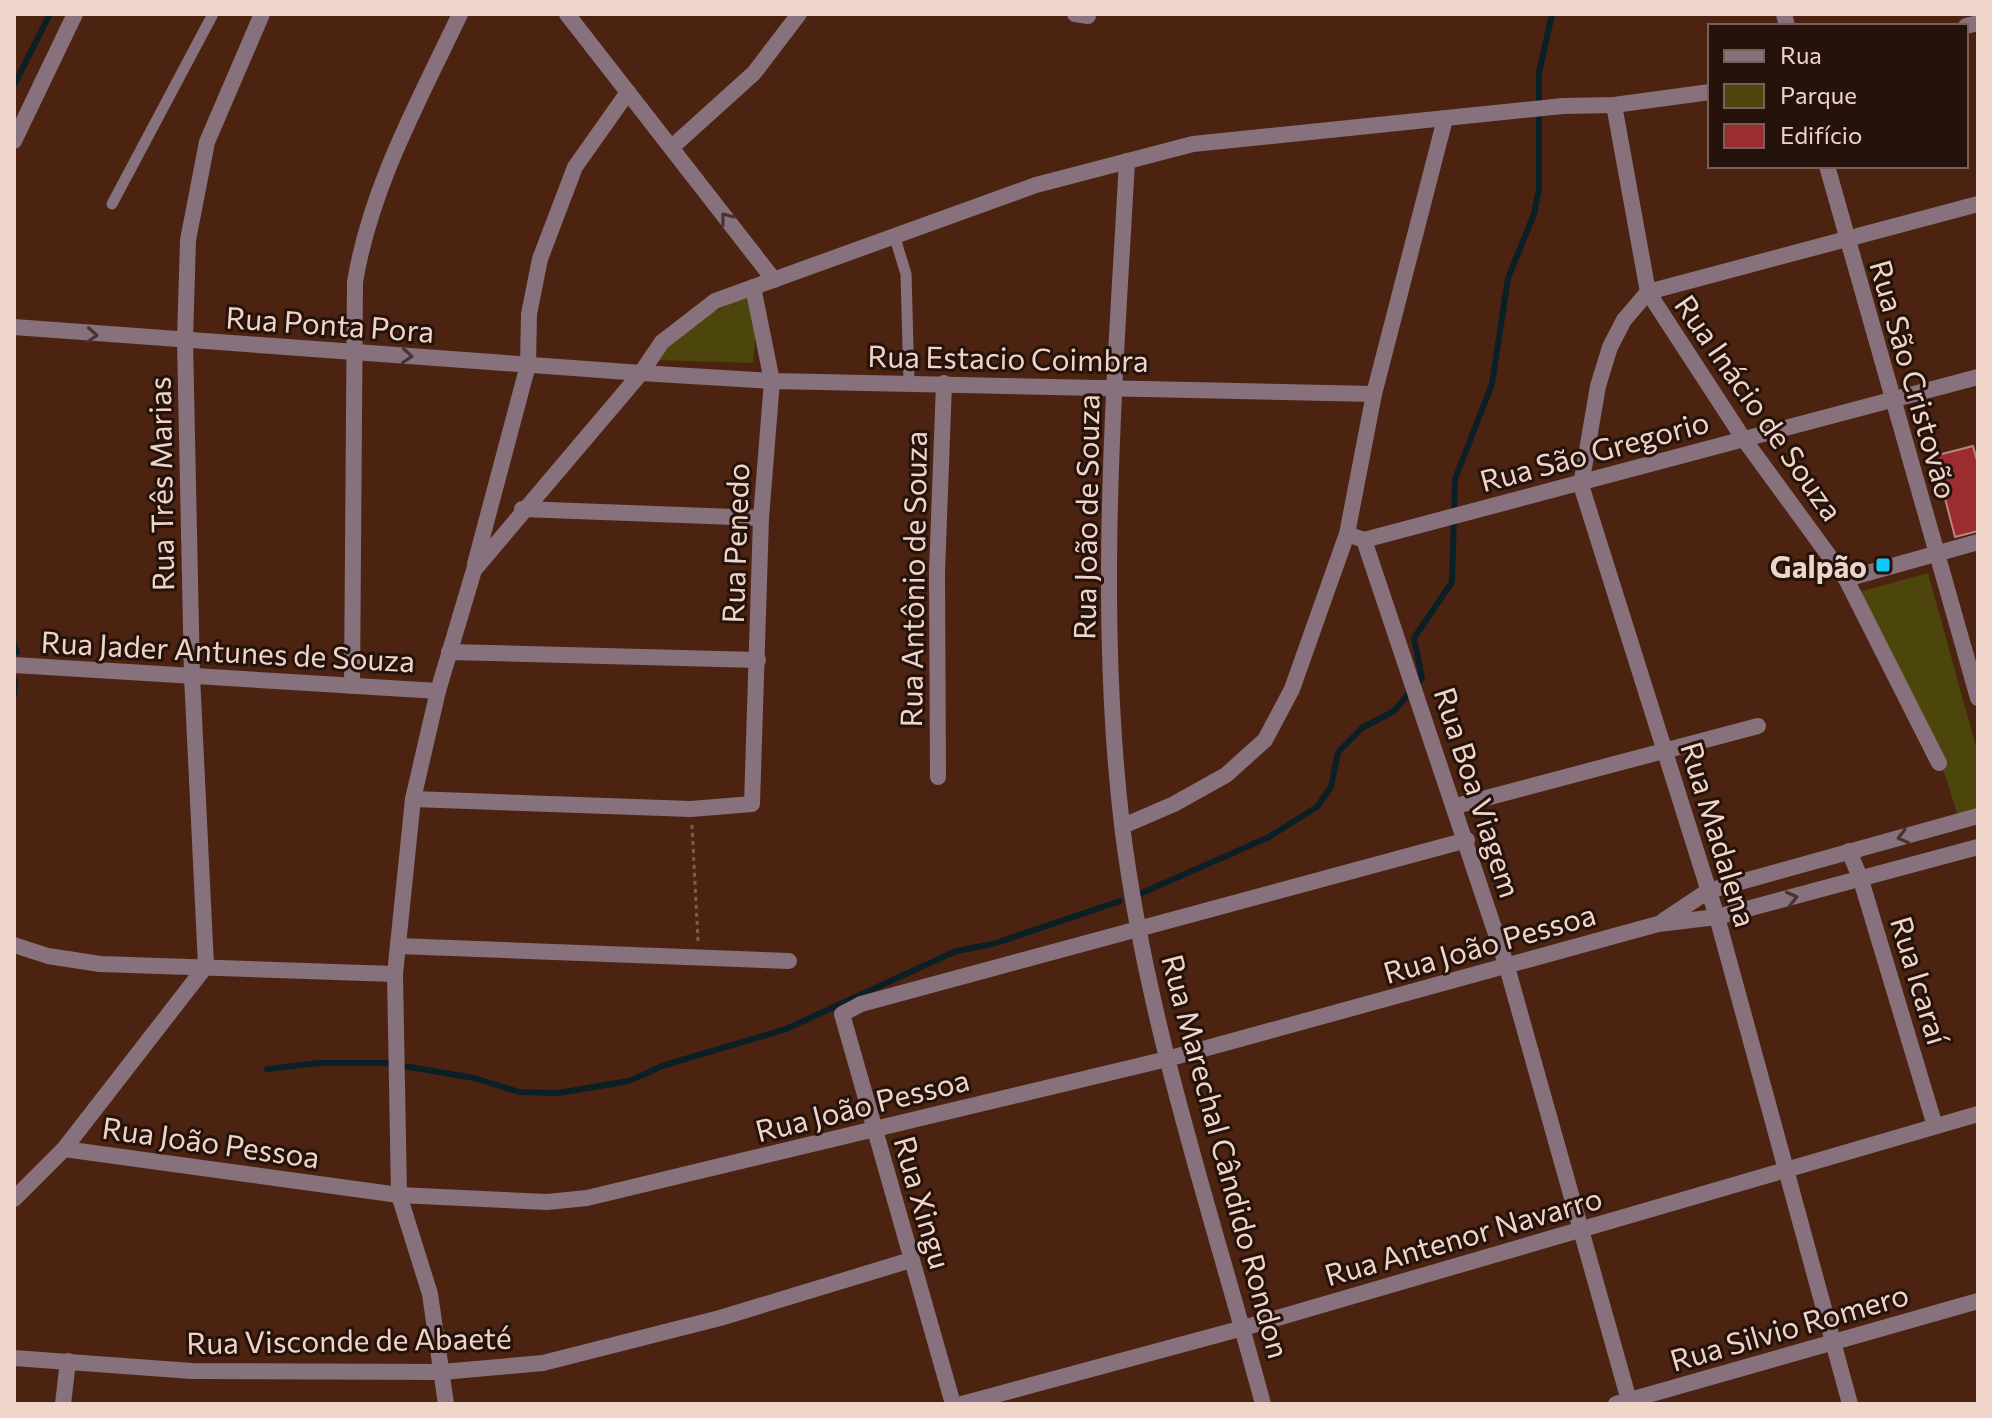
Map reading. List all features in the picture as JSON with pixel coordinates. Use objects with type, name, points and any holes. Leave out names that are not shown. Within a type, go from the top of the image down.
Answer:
[{"type":"street","points":[[14,141],[75,14]]},
{"type":"street","name":"Rua Três Marias","points":[[206,966],[192,676],[185,340],[188,240],[195,190],[207,142],[262,14]]},
{"type":"street","points":[[352,686],[355,282],[363,235],[400,140],[460,14]]},
{"type":"street","points":[[567,14],[774,280]]},
{"type":"street","points":[[672,147],[754,73],[799,14]]},
{"type":"street","points":[[446,1404],[430,1294],[399,1195],[395,974],[413,799],[438,691],[474,570],[528,365],[529,314],[540,259],[575,167],[628,92]]},
{"type":"street","points":[[474,570],[522,509],[641,373],[662,342],[685,321],[715,301],[1036,185],[1193,144],[1563,106],[1614,105],[1708,92]]},
{"type":"street","name":"Rua Inácio de Souza","points":[[1614,105],[1648,292],[1743,438],[1846,579],[1939,763]]},
{"type":"street","points":[[1123,826],[1174,804],[1226,775],[1265,740],[1292,689],[1347,534],[1374,394],[1445,119]]},
{"type":"street","name":"Rua João de Souza","points":[[1123,826],[1110,678],[1115,386],[1127,161]]},
{"type":"street","name":"Rua São Cristovão","points":[[1828,168],[1978,698]]},
{"type":"street","points":[[1648,292],[1978,204]]},
{"type":"street","name":"Rua Penedo","points":[[691,809],[752,804],[761,518],[772,381],[753,287]]},
{"type":"street","name":"Rua Madalena","points":[[1648,292],[1624,320],[1610,347],[1598,386],[1581,485],[1717,917],[1850,1404]]},
{"type":"street","name":"Rua Ponta Pora","points":[[14,327],[641,373]]},
{"type":"street","name":"Rua Estacio Coimbra","points":[[641,373],[772,381],[1115,386],[1374,394]]},
{"type":"street","name":"Rua São Gregorio","points":[[1364,540],[1581,485],[1743,438],[1978,377]]},
{"type":"street","name":"Rua Antônio de Souza","points":[[938,777],[937,573],[944,383]]},
{"type":"street","points":[[522,509],[761,518]]},
{"type":"street","points":[[1347,534],[1364,540]]},
{"type":"street","name":"Rua Boa Viagem","points":[[1364,540],[1456,806],[1507,967],[1581,1229],[1625,1403]]},
{"type":"street","points":[[1846,579],[1978,542]]},
{"type":"street","points":[[449,652],[758,660]]},
{"type":"street","name":"Rua Jader Antunes de Souza","points":[[14,665],[438,691]]},
{"type":"street","points":[[1456,806],[1758,726]]},
{"type":"street","points":[[413,799],[691,809]]},
{"type":"street","name":"Rua João Pessoa","points":[[1658,924],[1708,891],[1978,816]]},
{"type":"street","name":"Rua Marechal Cândido Rondon","points":[[1123,826],[1140,929],[1167,1059],[1263,1404]]},
{"type":"street","points":[[1140,929],[1467,840]]},
{"type":"street","name":"Rua João Pessoa","points":[[64,1149],[399,1195],[547,1202],[587,1198],[1167,1059],[1658,924],[1717,917],[1978,847]]},
{"type":"street","name":"Rua Icaraí","points":[[1849,851],[1861,880],[1935,1126]]},
{"type":"street","name":"Rua Xingu","points":[[953,1404],[842,1014],[861,1004],[1140,929]]},
{"type":"street","points":[[14,945],[48,956],[100,964],[395,974]]},
{"type":"street","points":[[398,946],[789,961]]},
{"type":"street","points":[[14,1199],[64,1149],[206,966]]},
{"type":"street","name":"Rua Antenor Navarro","points":[[962,1404],[1243,1328],[1978,1114]]},
{"type":"street","name":"Rua Visconde de Abaeté","points":[[14,1358],[192,1371],[442,1372],[543,1363],[720,1318],[911,1260]]},
{"type":"street","name":"Rua Silvio Romero","points":[[1625,1403],[1978,1301]]},
{"type":"street","points":[[63,1404],[68,1361]]},
{"type":"lane","points":[[112,204],[213,14]]},
{"type":"lane","points":[[895,238],[906,274],[909,383]]},
{"type":"path","points":[[691,809],[698,956]]},
{"type":"green space","points":[[760,288],[753,363],[656,360],[683,328]]},
{"type":"green space","points":[[1928,573],[1978,754],[1978,812],[1958,816],[1941,762],[1859,592]]},
{"type":"building","points":[[1973,446],[1978,464],[1978,531],[1955,537],[1934,456]]},
{"type":"waterway","points":[[14,85],[50,14]]},
{"type":"waterway","points":[[1142,893],[1269,837],[1317,807],[1331,787],[1338,752],[1362,728],[1394,711],[1422,678],[1414,638],[1452,582],[1455,479],[1492,384],[1508,278],[1534,214],[1539,189],[1539,73],[1552,14]]},
{"type":"waterway","points":[[14,644],[17,652]]},
{"type":"waterway","points":[[14,695],[15,681]]},
{"type":"waterway","points":[[267,1069],[319,1063],[386,1063],[474,1078],[519,1092],[558,1093],[629,1081],[665,1065],[786,1029],[956,951],[993,944],[1120,901]]},
{"type":"place","name":"Galpão","points":[[1883,565]]}]
